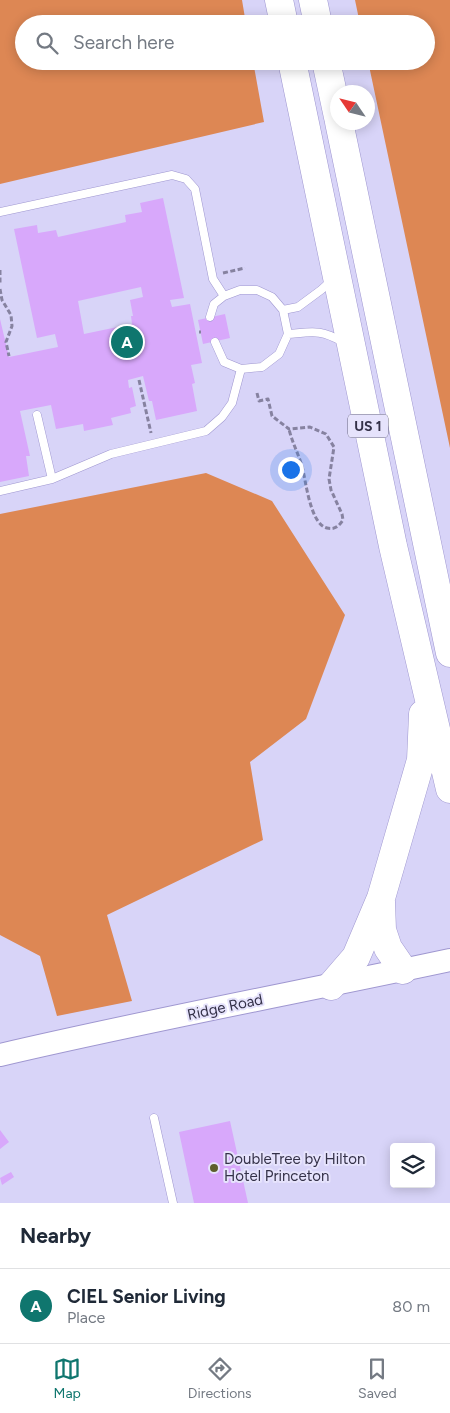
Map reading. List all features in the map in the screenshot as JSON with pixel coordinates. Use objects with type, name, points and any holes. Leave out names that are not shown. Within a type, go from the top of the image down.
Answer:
[{"type":"highway","points":[[279,0],[282,15]]},
{"type":"highway","points":[[313,0],[316,15]]},
{"type":"highway","name":"US 1","points":[[294,70],[393,546],[450,789]]},
{"type":"highway","points":[[328,70],[331,85]]},
{"type":"highway","name":"US 1","points":[[341,130],[450,652]]},
{"type":"highway","points":[[331,986],[356,956],[381,898],[421,760],[425,680]]},
{"type":"highway","points":[[381,898],[382,930],[388,948],[403,970]]},
{"type":"street","name":"Ridge Road","points":[[0,1055],[222,1006],[331,986],[450,960]]},
{"type":"lane","points":[[0,212],[172,175],[186,178],[195,189],[213,279],[224,296]]},
{"type":"lane","points":[[283,310],[298,308],[336,276]]},
{"type":"lane","points":[[210,317],[214,304],[224,296],[240,290],[257,290],[272,297],[283,310],[288,334],[280,354],[262,367],[241,369],[224,362],[214,342]]},
{"type":"lane","points":[[288,334],[318,332],[330,335],[351,346]]},
{"type":"lane","points":[[0,491],[52,479],[111,454],[206,431],[222,417],[232,403],[241,369]]},
{"type":"lane","points":[[37,416],[52,479]]},
{"type":"lane","points":[[154,1118],[173,1203]]},
{"type":"path","points":[[212,275],[245,268]]},
{"type":"path","points":[[0,270],[0,284]]},
{"type":"path","points":[[0,289],[12,326],[6,342],[9,356]]},
{"type":"path","points":[[140,380],[154,444]]},
{"type":"path","points":[[257,392],[259,401],[268,399],[272,416],[289,429],[291,439],[302,465],[316,520],[322,527],[331,529],[338,526],[343,520],[342,514],[331,490],[329,478],[334,447],[326,434],[310,427],[289,429]]},
{"type":"shaded area","points":[[0,0],[242,0],[244,15],[15,15],[15,70],[255,70],[264,122],[0,184]]},
{"type":"shaded area","points":[[355,0],[450,0],[450,448],[375,94],[375,85],[373,85],[370,70],[435,70],[435,15],[358,15]]},
{"type":"shaded area","points":[[206,473],[272,501],[345,615],[306,719],[250,762],[263,840],[107,915],[132,1001],[57,1016],[40,956],[0,935],[0,514]]},
{"type":"building","points":[[163,198],[184,298],[170,300],[172,307],[190,304],[202,363],[191,365],[195,383],[192,384],[197,411],[156,420],[152,401],[149,401],[143,376],[128,380],[129,388],[132,387],[136,406],[130,408],[131,413],[111,418],[113,425],[84,431],[83,424],[56,429],[51,405],[20,411],[30,456],[26,456],[29,476],[0,482],[0,319],[9,357],[58,347],[55,334],[37,338],[14,229],[37,225],[38,233],[56,230],[58,237],[126,222],[125,215],[142,212],[140,203]],"holes":[[[141,287],[143,297],[130,300],[133,316],[131,316],[132,324],[84,334],[78,301]]]},
{"type":"building","points":[[225,314],[230,338],[203,344],[198,320]]},
{"type":"building","name":"DoubleTree by Hilton Hotel Princeton","points":[[230,1121],[248,1203],[194,1203],[179,1132]]},
{"type":"building","points":[[0,1130],[9,1142],[0,1149]]},
{"type":"building","points":[[11,1172],[14,1177],[2,1185],[0,1178]]},
{"type":"place","name":"CIEL Senior Living","points":[[127,342]]},
{"type":"place","name":"DoubleTree by Hilton Hotel Princeton","points":[[214,1168]]}]
